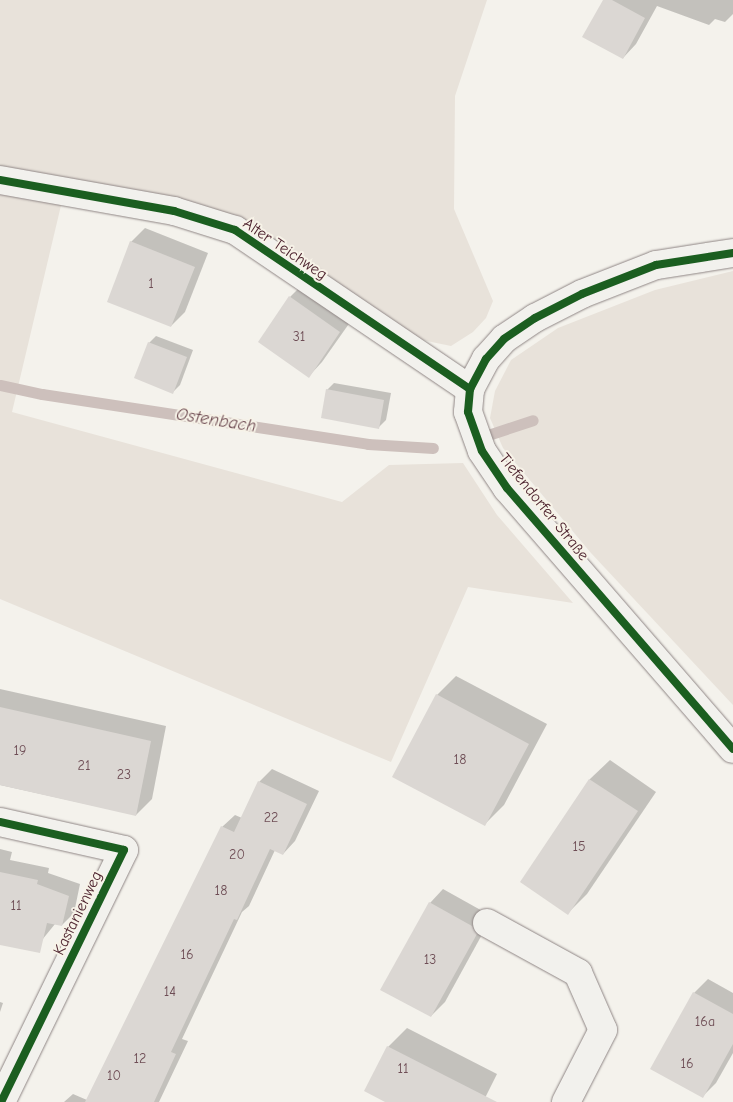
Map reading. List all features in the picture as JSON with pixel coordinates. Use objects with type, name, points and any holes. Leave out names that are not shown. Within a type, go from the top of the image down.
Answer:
[{"type":"street","name":"Alter Teichweg","points":[[0,180],[174,211],[235,230],[470,389]]},
{"type":"street","name":"Tiefendorfer Straße","points":[[733,254],[656,265],[582,294],[543,314],[504,339],[486,359],[470,389],[468,412],[472,430],[507,488],[733,749]]},
{"type":"street","name":"Kastanienweg","points":[[0,822],[124,850],[1,1102]]},
{"type":"street","points":[[487,923],[578,973],[603,1030],[566,1102]]},
{"type":"shaded area","points":[[0,0],[487,0],[455,96],[454,209],[493,301],[486,318],[473,332],[451,346],[422,340],[221,212],[63,197],[12,412],[342,502],[389,465],[463,463],[497,515],[573,603],[468,587],[391,762],[0,599]]},
{"type":"shaded area","points":[[733,271],[733,705],[591,553],[503,448],[490,418],[495,391],[511,360],[558,328],[655,290]]},
{"type":"building","points":[[603,0],[612,0],[645,18],[623,59],[582,37]]},
{"type":"building","points":[[130,241],[195,267],[171,327],[107,302]]},
{"type":"building","points":[[289,296],[340,332],[309,378],[258,342]]},
{"type":"building","points":[[148,342],[187,357],[173,394],[134,378]]},
{"type":"building","points":[[326,389],[384,400],[379,429],[321,418]]},
{"type":"building","points":[[436,694],[529,744],[485,826],[392,777]]},
{"type":"building","points":[[0,707],[151,741],[136,816],[0,785]]},
{"type":"building","points":[[589,779],[638,811],[568,915],[520,882]]},
{"type":"building","points":[[258,781],[307,804],[283,855],[270,849],[237,920],[234,919],[171,1052],[176,1054],[154,1102],[85,1102],[221,826],[234,832]]},
{"type":"building","points":[[0,872],[38,880],[37,884],[69,896],[62,926],[47,923],[40,953],[0,945]]},
{"type":"building","points":[[429,902],[472,926],[477,934],[431,1017],[380,990]]},
{"type":"building","points":[[693,992],[733,1014],[733,1044],[703,1098],[650,1069]]},
{"type":"building","points":[[387,1046],[497,1102],[385,1102],[364,1091]]},
{"type":"waterway","name":"Ostenbach","points":[[0,385],[42,394],[368,444],[433,448]]},
{"type":"waterway","name":"Ostenbach","points":[[488,435],[533,420]]},
{"type":"cycle path","points":[[0,180],[174,211],[235,230],[470,389]]},
{"type":"cycle path","points":[[733,253],[656,265],[582,294],[535,318],[504,339],[486,359],[470,389],[468,412],[482,451],[507,488],[733,749]]},
{"type":"cycle path","points":[[0,822],[124,850],[1,1102]]}]
